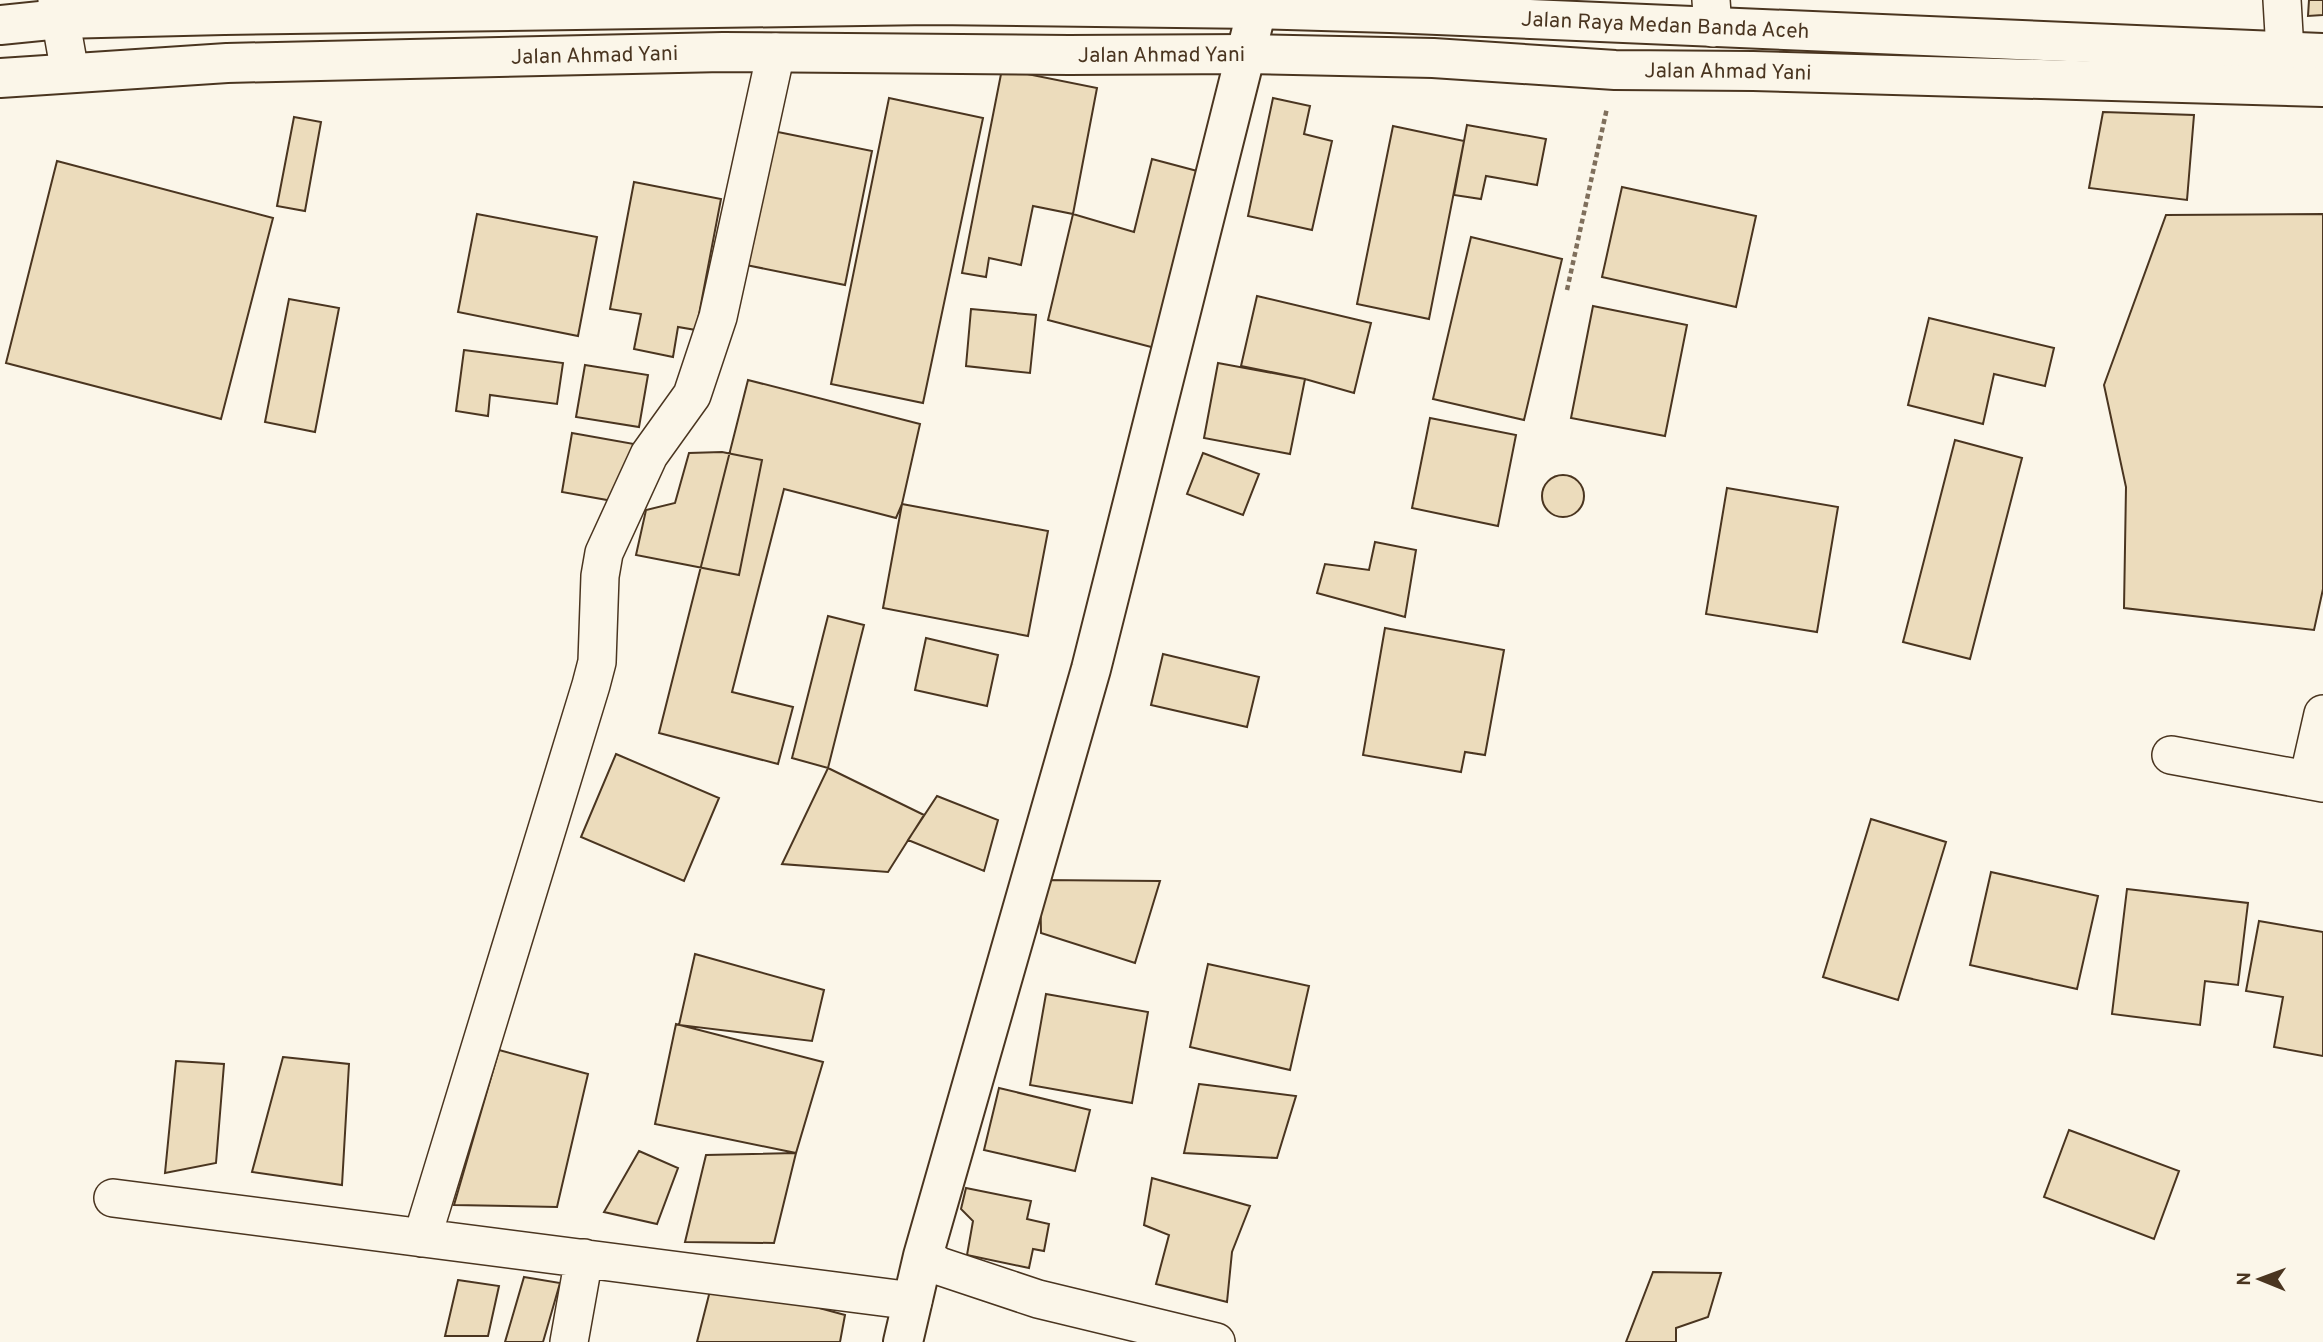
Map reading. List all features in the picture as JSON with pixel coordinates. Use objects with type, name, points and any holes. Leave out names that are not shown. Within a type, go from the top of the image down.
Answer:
[{"type":"main road","name":"Jalan Raya Medan Banda Aceh","points":[[0,25],[58,10],[931,2],[1257,9],[1389,7],[1712,14],[2323,53]]},
{"type":"main road","points":[[903,1342],[923,1256],[1091,669],[1257,9]]},
{"type":"main road","name":"Jalan Ahmad Yani","points":[[0,78],[227,63],[776,52],[1246,54],[1433,58],[1615,70],[1753,71],[2323,87]]},
{"type":"street","points":[[2282,0],[2285,51]]},
{"type":"street","points":[[58,10],[70,73]]},
{"type":"street","points":[[422,1238],[591,685],[597,662],[600,576],[604,553],[649,455],[692,395],[707,353],[718,317],[776,52]]},
{"type":"street","points":[[2171,755],[2316,782],[2323,714]]},
{"type":"street","points":[[113,1198],[913,1301]]},
{"type":"street","points":[[923,1256],[939,1266],[1038,1299],[1216,1342]]},
{"type":"street","points":[[569,1342],[584,1258]]},
{"type":"path","points":[[1567,290],[1615,70]]},
{"type":"building","points":[[2309,0],[2323,0],[2323,15],[2308,16]]},
{"type":"building","points":[[1002,69],[1097,88],[1073,214],[1033,206],[1021,265],[989,258],[986,277],[962,273]]},
{"type":"building","points":[[889,98],[983,118],[923,403],[831,384]]},
{"type":"building","points":[[1273,98],[1310,106],[1304,134],[1332,141],[1312,230],[1248,216]]},
{"type":"building","points":[[2103,112],[2194,115],[2187,200],[2089,188]]},
{"type":"building","points":[[294,117],[321,122],[305,211],[277,206]]},
{"type":"building","points":[[1467,125],[1546,139],[1537,185],[1486,176],[1481,199],[1454,195]]},
{"type":"building","points":[[1393,126],[1464,141],[1429,319],[1357,304]]},
{"type":"building","points":[[768,130],[872,151],[845,285],[741,264]]},
{"type":"building","points":[[1152,159],[1201,172],[1155,348],[1048,320],[1073,214],[1134,232]]},
{"type":"building","points":[[57,161],[273,218],[221,419],[6,363]]},
{"type":"building","points":[[634,182],[721,199],[696,330],[678,327],[673,357],[634,349],[641,314],[610,309]]},
{"type":"building","points":[[1622,187],[1756,216],[1736,307],[1602,277]]},
{"type":"building","points":[[477,214],[597,237],[578,336],[458,312]]},
{"type":"building","points":[[2323,214],[2323,589],[2314,630],[2124,608],[2126,487],[2104,385],[2166,215]]},
{"type":"building","points":[[1471,237],[1562,259],[1524,420],[1433,399]]},
{"type":"building","points":[[1257,296],[1371,323],[1354,393],[1305,379],[1241,366]]},
{"type":"building","points":[[289,299],[339,308],[315,432],[265,422]]},
{"type":"building","points":[[1593,306],[1687,325],[1665,436],[1571,418]]},
{"type":"building","points":[[971,309],[1036,315],[1030,373],[966,366]]},
{"type":"building","points":[[1929,318],[2054,348],[2045,386],[1994,374],[1983,424],[1908,405]]},
{"type":"building","points":[[464,350],[563,363],[557,404],[490,395],[488,416],[456,411]]},
{"type":"building","points":[[1218,363],[1305,379],[1290,454],[1204,438]]},
{"type":"building","points":[[585,365],[648,375],[639,427],[576,417]]},
{"type":"building","points":[[748,380],[920,424],[902,504],[896,518],[784,489],[732,692],[793,707],[778,764],[659,733]]},
{"type":"building","points":[[1430,418],[1516,435],[1498,526],[1412,508]]},
{"type":"building","points":[[572,433],[634,444],[624,503],[562,492]]},
{"type":"building","points":[[1955,440],[2022,458],[1970,659],[1903,642]]},
{"type":"building","points":[[722,452],[762,460],[739,575],[636,555],[646,510],[675,503],[689,453]]},
{"type":"building","points":[[1203,453],[1259,474],[1243,515],[1187,494]]},
{"type":"building","points":[[1563,475],[1578,481],[1584,496],[1578,511],[1563,517],[1548,511],[1542,496],[1548,481]]},
{"type":"building","points":[[1727,488],[1838,507],[1817,632],[1706,614]]},
{"type":"building","points":[[902,504],[1048,531],[1028,636],[883,608]]},
{"type":"building","points":[[1375,542],[1416,550],[1405,617],[1317,593],[1325,564],[1369,570]]},
{"type":"building","points":[[828,616],[864,625],[828,768],[792,758]]},
{"type":"building","points":[[1385,628],[1504,650],[1485,755],[1465,752],[1461,772],[1363,755]]},
{"type":"building","points":[[926,638],[998,655],[987,706],[915,690]]},
{"type":"building","points":[[1163,654],[1259,677],[1247,727],[1151,705]]},
{"type":"building","points":[[616,754],[719,798],[684,881],[581,837]]},
{"type":"building","points":[[828,768],[924,815],[888,872],[782,864]]},
{"type":"building","points":[[937,796],[998,820],[984,871],[908,840]]},
{"type":"building","points":[[1871,819],[1946,842],[1898,1000],[1823,977]]},
{"type":"building","points":[[1991,872],[2098,896],[2077,989],[1970,965]]},
{"type":"building","points":[[1040,880],[1160,881],[1135,963],[1041,933]]},
{"type":"building","points":[[2127,889],[2248,903],[2238,985],[2205,981],[2200,1025],[2112,1014]]},
{"type":"building","points":[[2259,921],[2323,932],[2323,1056],[2274,1047],[2283,997],[2246,991]]},
{"type":"building","points":[[695,954],[824,990],[812,1041],[679,1025]]},
{"type":"building","points":[[1208,964],[1309,986],[1290,1070],[1190,1047]]},
{"type":"building","points":[[1046,994],[1148,1012],[1132,1103],[1030,1085]]},
{"type":"building","points":[[676,1024],[823,1062],[796,1153],[655,1124]]},
{"type":"building","points":[[499,1050],[588,1074],[557,1207],[454,1205]]},
{"type":"building","points":[[283,1057],[349,1064],[342,1185],[252,1172]]},
{"type":"building","points":[[176,1061],[224,1064],[216,1163],[165,1173]]},
{"type":"building","points":[[1199,1084],[1296,1096],[1277,1158],[1184,1153]]},
{"type":"building","points":[[999,1088],[1090,1110],[1075,1171],[984,1150]]},
{"type":"building","points":[[2069,1130],[2179,1171],[2154,1239],[2044,1197]]},
{"type":"building","points":[[639,1151],[678,1168],[657,1224],[604,1212]]},
{"type":"building","points":[[796,1153],[774,1243],[685,1242],[706,1155]]},
{"type":"building","points":[[1152,1178],[1250,1206],[1232,1252],[1227,1302],[1156,1284],[1169,1235],[1144,1225]]},
{"type":"building","points":[[966,1188],[1031,1201],[1027,1219],[1049,1224],[1044,1251],[1033,1249],[1029,1268],[967,1255],[973,1221],[961,1209]]},
{"type":"building","points":[[1653,1272],[1721,1273],[1708,1317],[1676,1328],[1676,1342],[1626,1342]]},
{"type":"building","points":[[524,1277],[560,1283],[543,1342],[505,1342]]},
{"type":"building","points":[[713,1279],[845,1315],[840,1342],[697,1342]]},
{"type":"building","points":[[458,1280],[499,1286],[488,1336],[445,1336]]}]
